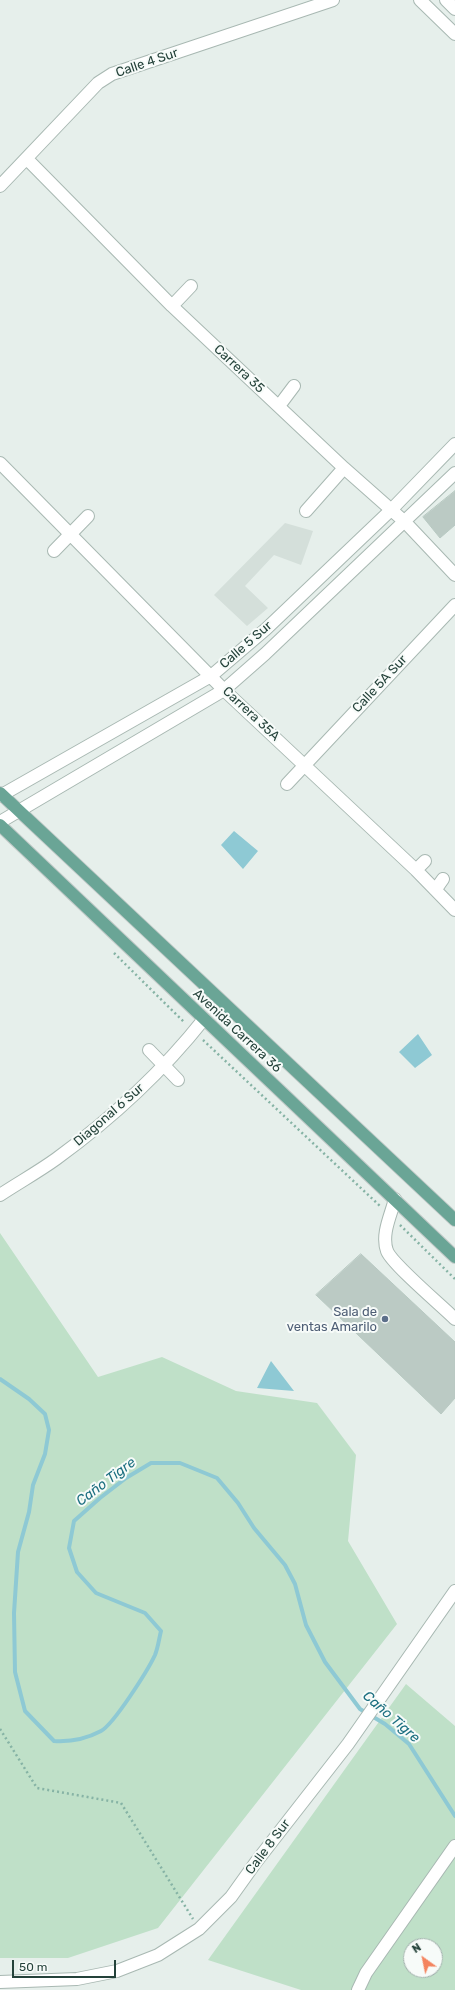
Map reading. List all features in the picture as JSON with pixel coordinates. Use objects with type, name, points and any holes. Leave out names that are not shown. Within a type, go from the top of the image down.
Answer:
[{"type":"main road","name":"Avenida Carrera 36","points":[[1,795],[455,1220]]},
{"type":"main road","name":"Avenida Carrera 36","points":[[0,824],[455,1257]]},
{"type":"street","name":"Calle 4 Sur","points":[[0,186],[98,83],[112,74],[333,0]]},
{"type":"street","points":[[420,0],[455,34]]},
{"type":"street","points":[[446,0],[455,9]]},
{"type":"street","name":"Carrera 35","points":[[27,158],[172,306],[344,468],[392,509],[455,575]]},
{"type":"street","points":[[172,306],[191,286]]},
{"type":"street","points":[[279,406],[294,386]]},
{"type":"street","name":"Calle 5 Sur","points":[[1,795],[211,676],[266,629],[392,509],[455,444]]},
{"type":"street","name":"Carrera 35A","points":[[0,463],[69,535],[224,690],[305,764],[416,870],[455,910]]},
{"type":"street","points":[[306,511],[344,468]]},
{"type":"street","name":"Calle 5 Sur","points":[[0,824],[224,690],[265,654],[455,473]]},
{"type":"street","points":[[54,551],[88,516]]},
{"type":"street","name":"Calle 5A Sur","points":[[287,784],[455,605]]},
{"type":"street","points":[[416,870],[425,861]]},
{"type":"street","points":[[436,890],[443,879]]},
{"type":"street","name":"Diagonal 6 Sur","points":[[0,1195],[55,1160],[90,1133],[164,1065],[204,1019]]},
{"type":"street","points":[[149,1050],[178,1080]]},
{"type":"street","points":[[395,1199],[386,1231],[387,1251],[398,1264],[455,1319]]},
{"type":"street","name":"Calle 8 Sur","points":[[0,1982],[77,1979],[117,1971],[158,1955],[199,1929],[231,1897],[256,1862],[348,1744],[455,1591]]},
{"type":"street","points":[[358,1990],[366,1973],[455,1846]]},
{"type":"path","points":[[109,948],[194,1031],[390,1215],[455,1279]]},
{"type":"path","points":[[0,1729],[37,1788],[122,1803],[199,1929]]},
{"type":"shaded area","points":[[285,523],[313,531],[301,565],[274,555],[245,586],[268,608],[247,626],[214,595]]},
{"type":"green space","points":[[0,1233],[98,1377],[162,1357],[236,1391],[317,1403],[356,1455],[348,1541],[397,1624],[158,1928],[68,1958],[0,1958]]},
{"type":"green space","points":[[406,1684],[455,1726],[455,1990],[301,1990],[208,1960]]},
{"type":"water","points":[[234,831],[258,851],[243,869],[221,845]]},
{"type":"water","points":[[418,1034],[432,1055],[415,1068],[399,1052]]},
{"type":"water","points":[[271,1361],[294,1391],[257,1388]]},
{"type":"building","points":[[455,491],[455,525],[440,538],[423,517]]},
{"type":"building","name":"Sala de ventas Amarilo","points":[[361,1254],[455,1342],[455,1398],[441,1414],[316,1295]]},
{"type":"waterway","name":"Caño Tigre","points":[[0,1379],[29,1399],[45,1414],[49,1430],[45,1454],[33,1485],[29,1512],[18,1552],[14,1613],[15,1672],[25,1711],[54,1741],[84,1738],[101,1731],[107,1726],[130,1696],[151,1662],[156,1652],[161,1631],[145,1613],[96,1593],[77,1572],[69,1548],[74,1521],[126,1478],[151,1463],[180,1463],[217,1478],[238,1503],[254,1528],[285,1565],[295,1584],[306,1625],[325,1662],[360,1709],[385,1724],[409,1744],[455,1816]]},
{"type":"place","name":"Sala de ventas Amarilo","points":[[385,1319]]}]
